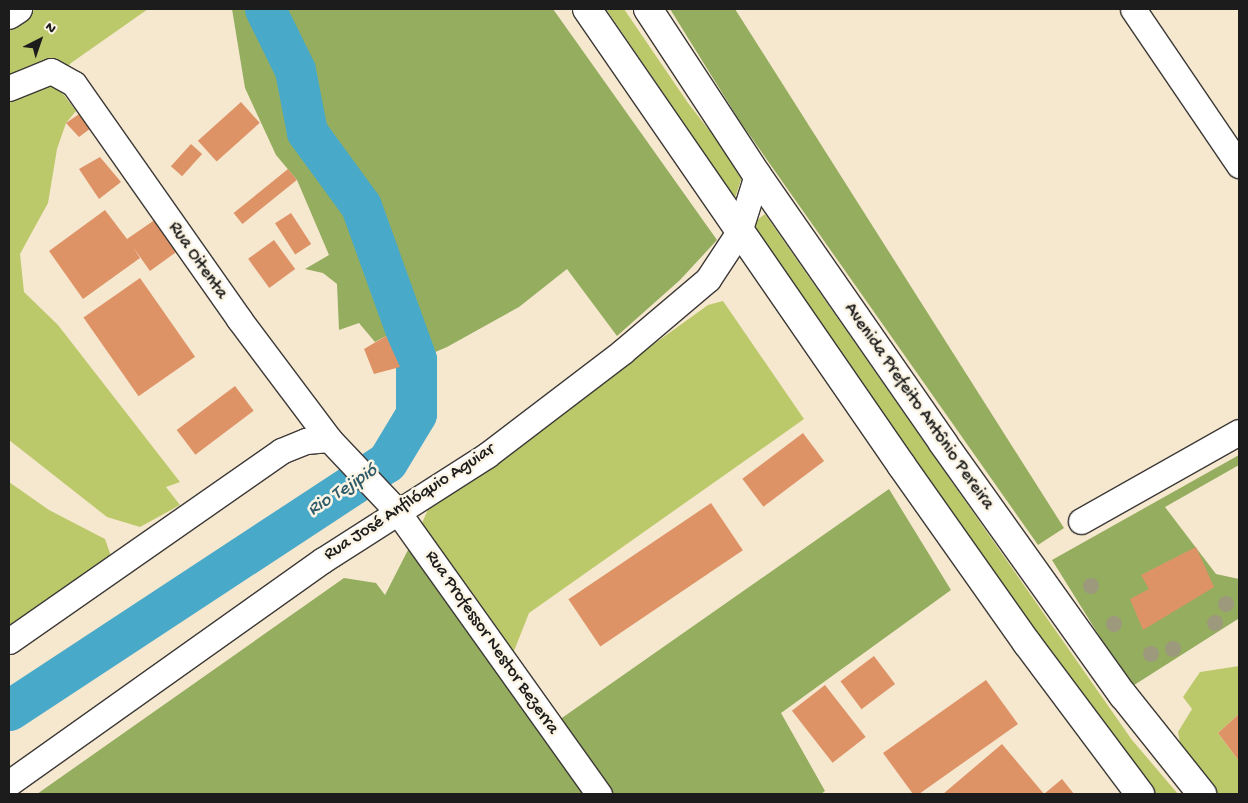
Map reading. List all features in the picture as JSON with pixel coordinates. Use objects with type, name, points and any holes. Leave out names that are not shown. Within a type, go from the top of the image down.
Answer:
[{"type":"main road","points":[[9,15],[18,9]]},
{"type":"main road","points":[[587,9],[739,232],[1026,643],[1140,794]]},
{"type":"main road","name":"Avenida Prefeito Antônio Pereira","points":[[648,9],[757,176],[1070,623],[1179,768],[1202,794]]},
{"type":"street","points":[[1133,9],[1239,165]]},
{"type":"street","name":"Rua Oitenta","points":[[9,88],[51,71],[69,80],[239,319],[329,439],[353,465]]},
{"type":"street","name":"Rua José Anfilóquio Aguiar","points":[[9,783],[389,502],[487,455],[554,407],[671,312],[708,279],[739,232],[757,176]]},
{"type":"street","points":[[1081,521],[1239,432]]},
{"type":"street","points":[[9,641],[281,451],[306,441],[329,439]]},
{"type":"street","name":"Rua Professor Nestor Bezerra","points":[[353,465],[389,502],[599,794]]},
{"type":"green space","points":[[36,9],[148,9],[71,63],[63,72],[9,82],[9,28]]},
{"type":"green space","points":[[232,9],[553,9],[717,240],[680,280],[617,336],[567,269],[519,307],[447,347],[400,367],[386,336],[375,342],[359,323],[339,330],[337,284],[323,273],[305,269],[329,255],[297,180],[276,155],[245,88]]},
{"type":"green space","points":[[606,9],[624,9],[688,103],[743,174],[735,198]]},
{"type":"green space","points":[[670,9],[735,9],[1064,528],[1038,545],[739,120]]},
{"type":"green space","points":[[54,82],[76,111],[66,123],[57,149],[48,203],[20,254],[24,292],[58,325],[180,482],[166,487],[180,505],[140,527],[107,517],[9,440],[9,95]]},
{"type":"green space","points":[[765,214],[1132,740],[1178,794],[1151,794],[1087,714],[752,232],[753,223]]},
{"type":"green space","points":[[723,301],[804,419],[529,613],[514,651],[422,523],[430,505],[708,305]]},
{"type":"green space","points":[[1239,455],[1239,465],[1165,507],[1216,574],[1239,579],[1238,619],[1131,687],[1052,560]]},
{"type":"green space","points":[[9,482],[49,510],[105,539],[112,559],[9,630]]},
{"type":"green space","points":[[889,489],[951,590],[781,713],[825,791],[821,794],[613,794],[559,720]]},
{"type":"green space","points":[[409,548],[585,794],[37,794],[344,578],[376,583],[385,595]]},
{"type":"green space","points":[[1239,666],[1239,714],[1218,733],[1239,761],[1239,794],[1218,794],[1183,759],[1178,732],[1192,709],[1183,697],[1200,672]]},
{"type":"building","points":[[241,102],[260,123],[217,162],[198,141]]},
{"type":"building","points":[[82,112],[91,128],[79,137],[66,123]]},
{"type":"building","points":[[191,144],[202,154],[182,176],[171,166]]},
{"type":"building","points":[[100,157],[121,182],[99,199],[79,169]]},
{"type":"building","points":[[288,169],[297,180],[242,224],[234,213]]},
{"type":"building","points":[[105,210],[127,239],[156,219],[179,250],[150,271],[133,247],[140,258],[83,299],[49,251]]},
{"type":"building","points":[[291,213],[311,244],[295,254],[275,223]]},
{"type":"building","points":[[274,240],[295,269],[269,288],[248,259]]},
{"type":"building","points":[[140,278],[195,357],[139,396],[83,318]]},
{"type":"building","points":[[386,336],[400,367],[374,374],[364,349]]},
{"type":"building","points":[[235,386],[254,411],[195,455],[177,430]]},
{"type":"building","points":[[803,433],[824,461],[763,507],[742,479]]},
{"type":"building","points":[[711,503],[743,550],[600,646],[568,599]]},
{"type":"building","points":[[1196,547],[1214,587],[1143,630],[1130,599],[1149,589],[1141,575]]},
{"type":"building","points":[[874,656],[895,684],[862,709],[840,681]]},
{"type":"building","points":[[986,680],[1018,724],[919,794],[913,794],[883,753]]},
{"type":"building","points":[[825,685],[866,737],[833,763],[792,711]]},
{"type":"building","points":[[1239,714],[1239,761],[1218,733]]},
{"type":"building","points":[[1002,744],[1044,794],[943,794]]},
{"type":"building","points":[[1062,779],[1074,794],[1044,794]]},
{"type":"waterway","name":"Rio Tejipió","points":[[9,710],[387,462],[416,414],[416,359],[361,206],[307,132],[295,70],[265,9]]}]
